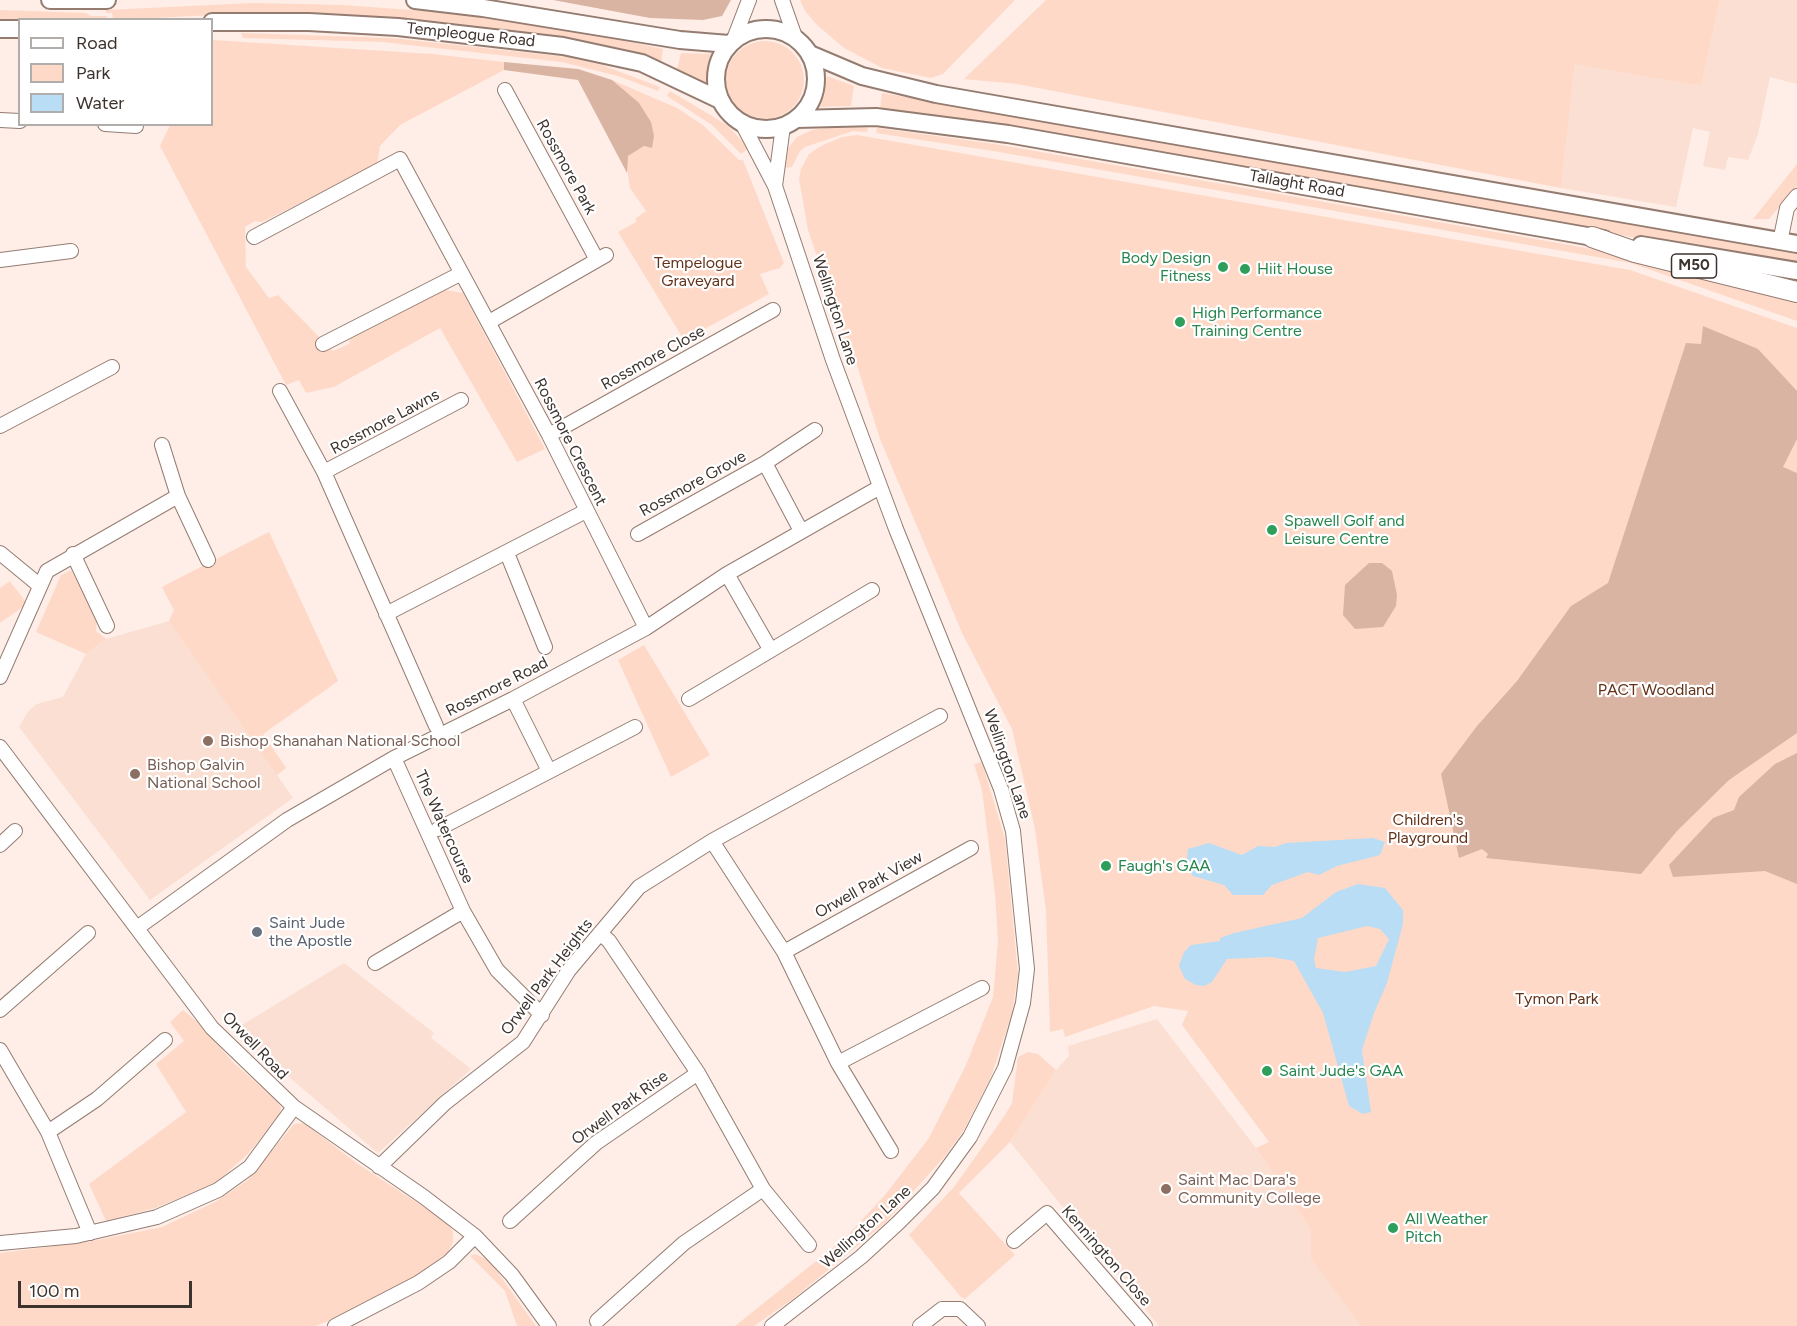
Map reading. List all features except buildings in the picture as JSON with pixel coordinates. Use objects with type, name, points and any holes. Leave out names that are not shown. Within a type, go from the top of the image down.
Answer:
[{"type":"highway","name":"M50","points":[[1592,237],[1635,252],[1797,292]]},
{"type":"main road","points":[[50,0],[107,0]]},
{"type":"main road","name":"Templeogue Road","points":[[415,0],[483,8],[680,40],[731,42]]},
{"type":"main road","name":"Templeogue Road","points":[[213,22],[309,22],[398,27],[599,51],[642,63],[720,100]]},
{"type":"main road","points":[[0,28],[18,29]]},
{"type":"main road","points":[[771,28],[795,37],[810,54],[816,83],[813,97],[790,122],[766,129],[742,123],[729,114],[720,100],[716,86],[716,71],[720,56],[731,42],[758,29],[771,28]]},
{"type":"main road","name":"Tallaght Road","points":[[810,54],[862,76],[936,94],[1797,244]]},
{"type":"main road","name":"Tallaght Road","points":[[790,122],[876,117],[1008,134],[1797,271]]},
{"type":"street","points":[[731,42],[749,0]]},
{"type":"street","points":[[782,0],[795,37]]},
{"type":"street","name":"Rossmore Park","points":[[489,322],[602,257],[505,90]]},
{"type":"street","points":[[0,120],[18,121]]},
{"type":"street","name":"Wellington Lane","points":[[775,186],[790,122]]},
{"type":"street","name":"Wellington Lane","points":[[742,123],[775,186],[833,360],[880,487],[1001,789],[1012,831],[1027,969],[1023,1003],[1005,1068],[970,1137],[933,1188],[898,1223],[861,1257],[772,1326]]},
{"type":"street","name":"Rossmore Crescent","points":[[254,237],[400,159],[460,274],[489,322],[549,435],[646,628]]},
{"type":"street","points":[[1780,242],[1787,208],[1797,196]]},
{"type":"street","points":[[0,260],[71,251]]},
{"type":"street","points":[[323,344],[460,274]]},
{"type":"street","name":"Rossmore Close","points":[[549,435],[772,310]]},
{"type":"street","points":[[0,426],[112,367]]},
{"type":"street","name":"Rossmore Lawns","points":[[280,391],[324,472],[436,726]]},
{"type":"street","name":"Rossmore Lawns","points":[[324,472],[461,400]]},
{"type":"street","name":"Rossmore Grove","points":[[638,534],[765,463],[815,429]]},
{"type":"street","points":[[162,445],[178,496],[208,560]]},
{"type":"street","name":"Rossmore Grove","points":[[765,463],[801,531]]},
{"type":"street","name":"Rossmore Road","points":[[137,928],[287,820],[394,758],[513,699],[646,628],[727,574],[880,487]]},
{"type":"street","points":[[0,677],[47,571],[73,554],[178,496]]},
{"type":"street","points":[[386,614],[586,511]]},
{"type":"street","points":[[0,553],[39,585]]},
{"type":"street","points":[[507,553],[545,647]]},
{"type":"street","points":[[73,554],[107,626]]},
{"type":"street","points":[[727,574],[770,649]]},
{"type":"street","points":[[689,699],[872,590]]},
{"type":"street","points":[[513,699],[549,771]]},
{"type":"street","name":"Orwell Park Heights","points":[[379,1167],[445,1102],[523,1042],[542,1015],[568,970],[639,887],[712,841],[940,716]]},
{"type":"street","points":[[438,829],[635,727]]},
{"type":"street","name":"Orwell Road","points":[[0,747],[212,1028],[294,1107],[424,1197],[475,1236],[512,1275],[542,1320],[549,1326]]},
{"type":"street","name":"The Watercourse","points":[[394,758],[463,911],[497,970],[542,1015]]},
{"type":"street","points":[[0,845],[15,831]]},
{"type":"street","points":[[712,841],[784,952],[838,1063],[891,1151]]},
{"type":"street","name":"Orwell Park View","points":[[784,952],[971,848]]},
{"type":"street","points":[[375,963],[463,911]]},
{"type":"street","points":[[0,1010],[88,933]]},
{"type":"street","points":[[600,933],[609,940],[698,1073],[763,1189],[808,1245]]},
{"type":"street","points":[[838,1063],[982,988]]},
{"type":"street","points":[[48,1132],[97,1099],[165,1040]]},
{"type":"street","points":[[0,1050],[48,1132],[90,1233]]},
{"type":"street","name":"Orwell Park Rise","points":[[510,1221],[596,1143],[698,1073]]},
{"type":"street","points":[[0,1243],[90,1233],[157,1217],[218,1190],[250,1167],[294,1107]]},
{"type":"street","points":[[597,1321],[684,1243],[763,1189]]},
{"type":"street","name":"Kennington Close","points":[[1014,1241],[1047,1212],[1145,1326]]},
{"type":"street","points":[[342,1325],[449,1262],[475,1236]]},
{"type":"street","points":[[920,1326],[942,1309],[960,1309],[978,1326]]},
{"type":"shaded area","points":[[1720,0],[1797,0],[1797,84],[1770,77],[1758,134],[1748,160],[1728,157],[1725,170],[1703,166],[1710,132],[1693,128],[1676,207],[1561,188],[1575,63],[1701,86]]},
{"type":"shaded area","points":[[269,532],[338,681],[263,734],[286,768],[277,775],[293,798],[150,900],[19,727],[29,710],[37,704],[63,697],[86,654],[106,639],[169,621],[174,610],[162,587]]},
{"type":"shaded area","points":[[344,963],[434,1033],[431,1038],[471,1069],[378,1153],[248,1042],[237,1028]]},
{"type":"shaded area","name":"Saint Mac Dara's Community College","points":[[1157,1019],[1256,1148],[1311,1230],[1312,1258],[1361,1326],[1159,1326],[1010,1142],[1056,1070],[1069,1056],[1068,1046]]},
{"type":"green space","points":[[553,0],[731,0],[722,16],[703,20],[650,18]]},
{"type":"green space","points":[[800,0],[1015,0],[943,74],[931,78],[882,68],[844,48],[816,24],[805,11]]},
{"type":"green space","points":[[1046,0],[1720,0],[1701,86],[1575,64],[1561,188],[1017,84],[964,79]]},
{"type":"green space","points":[[253,3],[343,5],[454,13],[617,39],[663,49],[661,64],[604,45],[570,39],[415,21],[323,14],[254,13],[113,18],[112,13],[106,13],[106,10]]},
{"type":"green space","points":[[0,10],[86,13],[91,16],[107,16],[107,18],[18,18],[18,24],[0,23]]},
{"type":"green space","points":[[241,33],[392,38],[567,57],[602,65],[660,87],[658,91],[618,76],[562,62],[382,42],[243,38]]},
{"type":"green space","points":[[213,40],[432,54],[504,62],[504,70],[400,125],[380,146],[377,165],[262,222],[255,221],[245,227],[246,267],[269,298],[278,295],[333,351],[349,344],[350,339],[445,290],[463,293],[545,449],[517,462],[440,328],[334,387],[306,393],[299,380],[286,385],[160,146],[170,126],[213,126]]},
{"type":"green space","points":[[765,41],[780,44],[793,52],[801,65],[804,80],[801,95],[793,108],[780,116],[765,119],[750,116],[737,108],[729,95],[726,80],[729,65],[737,52],[750,44]]},
{"type":"green space","points":[[681,53],[714,54],[707,73],[708,84],[677,69]]},
{"type":"green space","points":[[504,62],[578,69],[612,80],[639,103],[651,122],[654,136],[652,148],[644,146],[628,156],[627,173],[578,80],[504,70]]},
{"type":"green space","points":[[827,76],[854,86],[851,106],[818,107],[824,97]]},
{"type":"green space","name":"Tempelogue Graveyard","points":[[612,80],[677,108],[703,125],[739,160],[743,160],[784,263],[780,268],[760,274],[769,294],[684,340],[618,232],[636,222],[636,218],[646,211],[630,188],[626,163],[628,156],[644,146],[652,147]]},
{"type":"green space","points":[[670,91],[727,125],[749,148],[741,154],[712,125],[667,96]]},
{"type":"green space","points":[[882,93],[1797,253],[1797,266],[1009,128],[880,109]]},
{"type":"green space","points":[[844,125],[868,127],[867,132],[853,131],[805,147],[800,151],[792,167],[784,168],[786,151],[797,137],[812,130]]},
{"type":"green space","points":[[877,128],[995,144],[1598,250],[1797,302],[1797,321],[1631,263],[993,151],[876,133]]},
{"type":"green space","points":[[857,135],[1630,270],[1797,328],[1797,1326],[1361,1326],[1311,1258],[1311,1230],[1256,1148],[1269,1142],[1182,1025],[1188,1011],[1154,1006],[1065,1037],[1063,1029],[1050,1032],[1046,911],[1035,829],[1012,729],[963,635],[880,439],[853,353],[848,347],[808,230],[799,179],[801,169],[809,154],[821,146],[842,137]]},
{"type":"green space","points":[[1797,164],[1797,186],[1769,219],[1753,219]]},
{"type":"green space","name":"PACT Woodland","points":[[1703,326],[1758,349],[1797,391],[1797,439],[1783,467],[1797,473],[1797,733],[1729,780],[1677,831],[1641,874],[1486,858],[1488,854],[1482,849],[1459,858],[1441,774],[1477,726],[1517,681],[1571,606],[1608,583],[1686,343],[1701,344]]},
{"type":"green space","points":[[269,532],[338,681],[263,734],[286,768],[277,775],[169,621],[174,610],[162,587]]},
{"type":"green space","points":[[1369,563],[1382,563],[1392,571],[1397,595],[1396,606],[1383,627],[1355,629],[1343,615],[1345,585]]},
{"type":"green space","points":[[71,570],[97,619],[96,631],[106,639],[86,654],[36,632],[61,575]]},
{"type":"green space","points":[[10,581],[27,604],[0,623],[0,588]]},
{"type":"green space","points":[[644,645],[710,755],[671,777],[618,660]]},
{"type":"green space","points":[[1797,753],[1797,884],[1765,871],[1673,877],[1669,865],[1713,818],[1734,810],[1739,797],[1775,764]]},
{"type":"green space","points":[[982,762],[1005,839],[1018,974],[1012,1013],[991,1077],[964,1130],[946,1155],[885,1223],[793,1299],[754,1326],[735,1326],[845,1238],[885,1195],[929,1138],[966,1065],[993,997],[998,941],[995,894],[982,790],[974,764]]},
{"type":"green space","points":[[183,1010],[200,1024],[233,1062],[278,1102],[281,1108],[279,1115],[248,1154],[214,1184],[155,1208],[106,1221],[89,1184],[186,1112],[156,1064],[184,1041],[170,1022]]},
{"type":"green space","points":[[1028,1052],[1038,1054],[1056,1070],[1010,1142],[959,1193],[1015,1255],[965,1299],[909,1235],[954,1187],[1005,1115],[1012,1103],[1018,1057]]},
{"type":"green space","points":[[304,1123],[358,1164],[445,1221],[453,1231],[453,1242],[448,1252],[412,1280],[365,1307],[315,1326],[0,1326],[0,1253],[87,1242],[162,1227],[215,1202],[248,1180],[294,1124]]},
{"type":"green space","points":[[475,1254],[489,1260],[536,1326],[517,1326],[505,1291],[470,1256]]},
{"type":"water","points":[[1373,838],[1385,842],[1380,855],[1337,866],[1319,875],[1308,872],[1272,885],[1263,895],[1233,895],[1224,885],[1193,876],[1186,868],[1188,849],[1209,843],[1242,855],[1258,846],[1275,847],[1286,843]]},
{"type":"water","points":[[1358,884],[1385,888],[1403,910],[1403,924],[1387,983],[1362,1050],[1371,1112],[1363,1114],[1349,1106],[1323,1013],[1294,961],[1271,957],[1227,959],[1212,982],[1204,986],[1196,985],[1185,979],[1179,966],[1184,952],[1191,945],[1220,941],[1220,938],[1234,933],[1302,918],[1336,892]],"holes":[[[1367,926],[1380,929],[1389,939],[1376,966],[1345,972],[1316,968],[1314,959],[1318,938]]]},
{"type":"place","name":"Body Design Fitness","points":[[1223,267]]},
{"type":"place","name":"Hiit House","points":[[1245,269]]},
{"type":"place","name":"High Performance Training Centre","points":[[1180,322]]},
{"type":"place","name":"Spawell Golf and Leisure Centre","points":[[1272,530]]},
{"type":"place","name":"Bishop Shanahan National School","points":[[208,741]]},
{"type":"place","name":"Bishop Galvin National School","points":[[135,774]]},
{"type":"place","name":"Faugh's GAA","points":[[1106,866]]},
{"type":"place","name":"Saint Jude the Apostle","points":[[257,932]]},
{"type":"place","name":"Saint Jude's GAA","points":[[1267,1071]]},
{"type":"place","name":"Saint Mac Dara's Community College","points":[[1166,1189]]},
{"type":"place","name":"All Weather Pitch","points":[[1393,1228]]},
{"type":"park label","name":"Children's Playground","points":[[1428,829]]},
{"type":"park label","name":"Tymon Park","points":[[1557,999]]}]
